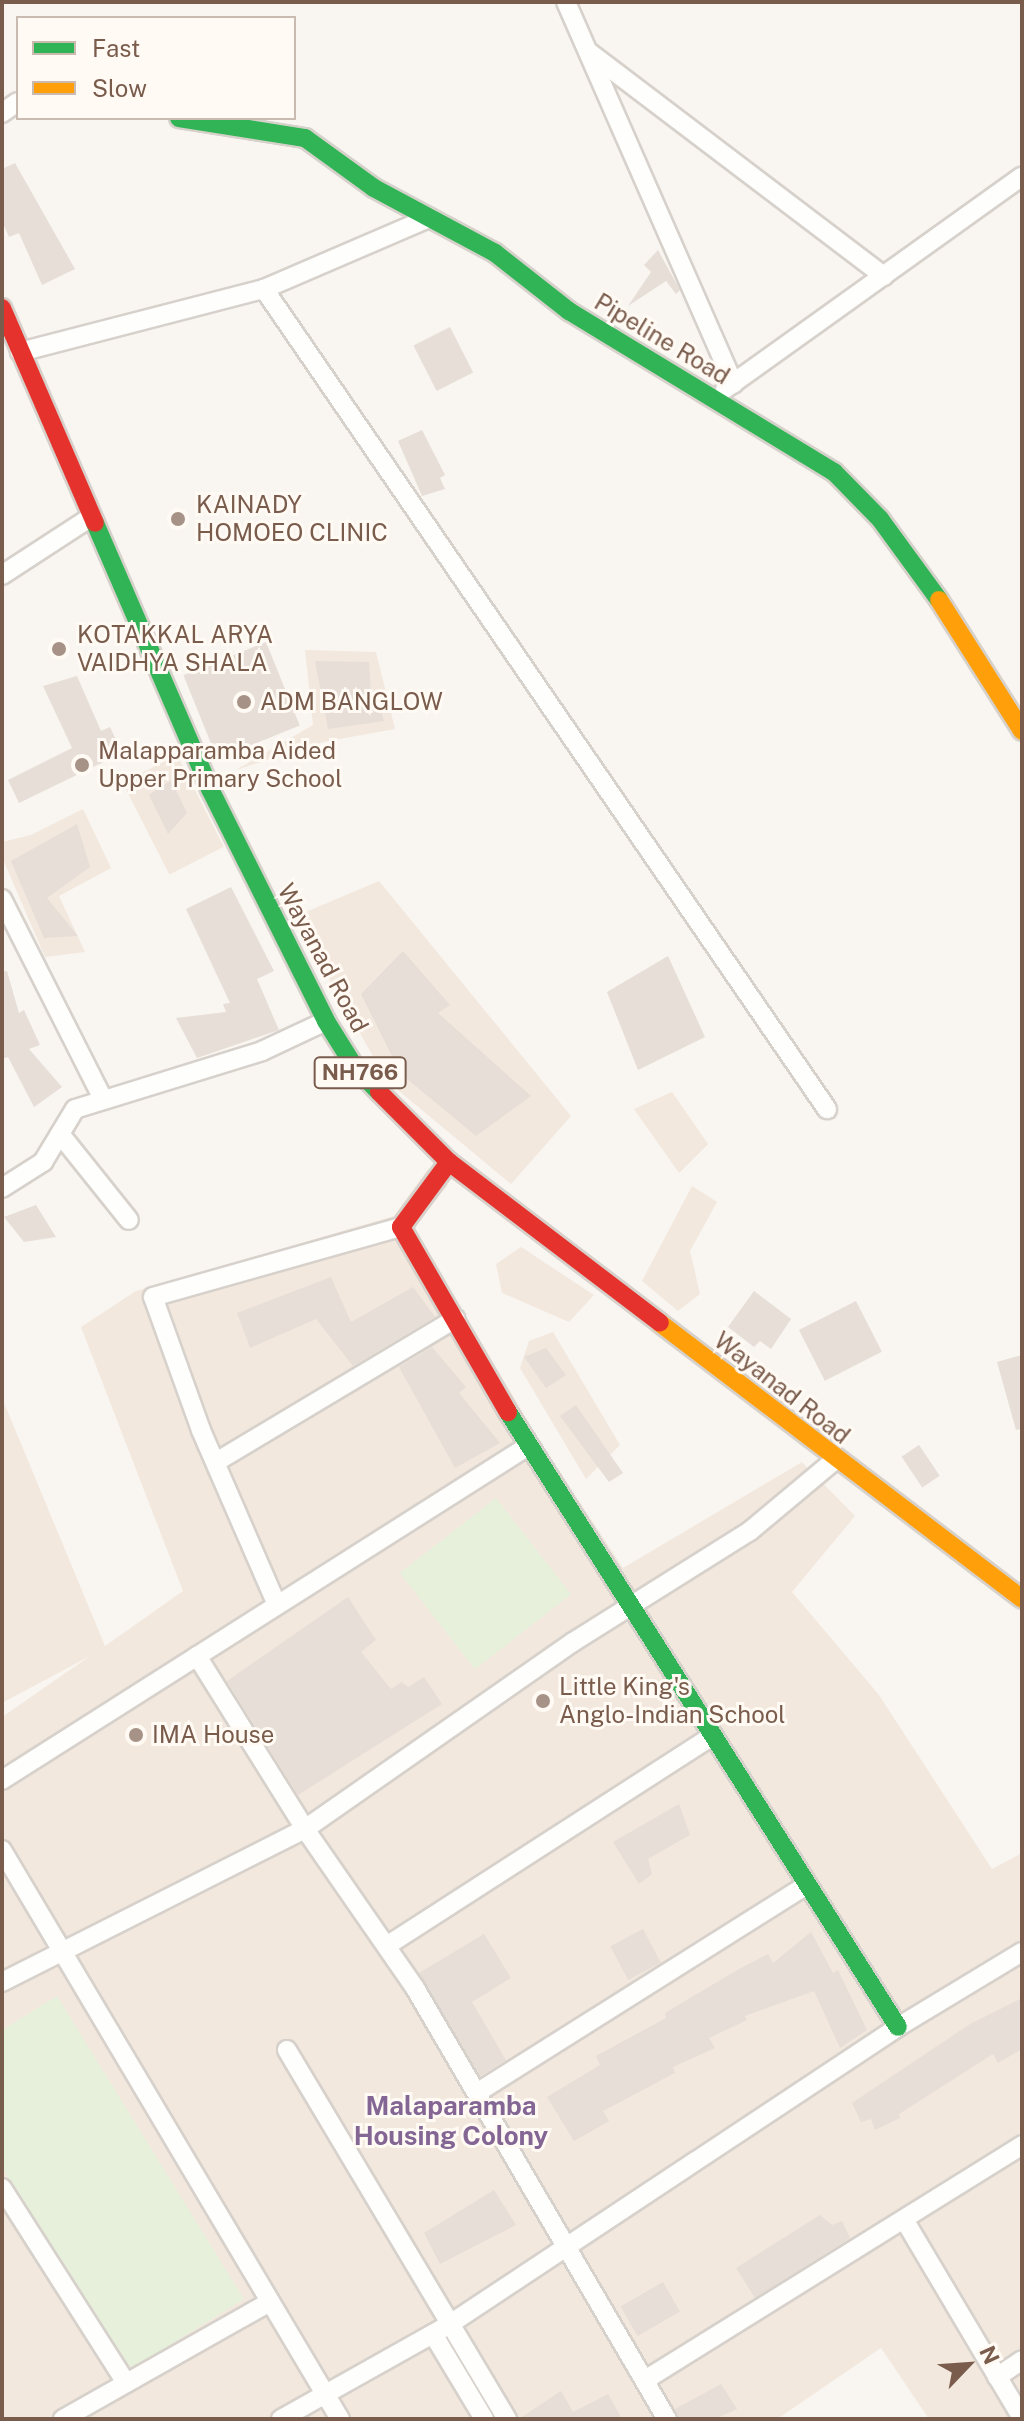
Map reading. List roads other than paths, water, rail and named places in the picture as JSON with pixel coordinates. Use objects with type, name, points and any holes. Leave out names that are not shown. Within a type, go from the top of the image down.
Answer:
[{"type":"main road","name":"Pipeline Road","points":[[187,120],[213,127],[305,138],[374,188],[495,253],[569,311],[834,472],[880,519],[922,573],[1022,731]]},
{"type":"main road","name":"Wayanad Road","points":[[2,308],[210,789],[326,1021],[363,1076],[449,1162],[835,1460],[1022,1599]]},
{"type":"main road","points":[[449,1162],[401,1227],[528,1446],[634,1604],[712,1736],[898,2027]]},
{"type":"street","points":[[566,2],[734,384]]},
{"type":"street","points":[[588,52],[884,276]]},
{"type":"street","points":[[710,396],[734,384],[1022,176]]},
{"type":"street","points":[[20,352],[264,289],[429,218]]},
{"type":"street","points":[[264,289],[827,1109]]},
{"type":"street","points":[[2,575],[91,517]]},
{"type":"street","points":[[2,899],[9,933],[103,1099]]},
{"type":"street","points":[[2,1188],[43,1162],[75,1109],[262,1051],[326,1021]]},
{"type":"street","points":[[60,1134],[129,1220]]},
{"type":"street","points":[[277,1605],[216,1462],[153,1297],[401,1227]]},
{"type":"street","points":[[216,1462],[455,1319]]},
{"type":"street","points":[[2,1780],[528,1446]]},
{"type":"street","points":[[2,1982],[305,1829],[634,1604],[750,1531],[835,1460]]},
{"type":"street","points":[[197,1656],[305,1829],[388,1945],[569,2245],[667,2419]]},
{"type":"street","points":[[388,1945],[712,1736]]},
{"type":"street","points":[[2,1850],[340,2419]]},
{"type":"street","points":[[478,2092],[807,1885]]},
{"type":"street","points":[[281,2419],[450,2324],[898,2027],[1022,1952]]},
{"type":"street","points":[[287,2050],[507,2419]]},
{"type":"street","points":[[645,2380],[905,2221],[1022,2145]]},
{"type":"street","points":[[2,2188],[126,2383]]},
{"type":"street","points":[[905,2221],[1022,2418]]},
{"type":"street","points":[[63,2419],[270,2302]]},
{"type":"street","points":[[433,2334],[484,2419]]},
{"type":"street","points":[[997,2377],[1022,2360]]},
{"type":"place","name":"KAINADY HOMOEO CLINIC","points":[[178,519]]},
{"type":"place","name":"KOTAKKAL ARYA VAIDHYA SHALA","points":[[59,649]]},
{"type":"place","name":"ADM BANGLOW","points":[[244,702]]},
{"type":"place","name":"Malapparamba Aided Upper Primary School","points":[[82,765]]},
{"type":"place","name":"Little King's Anglo-Indian School","points":[[543,1701]]},
{"type":"place","name":"IMA House","points":[[136,1735]]},
{"type":"district","name":"Malaparamba Housing Colony","points":[[451,2121]]}]
